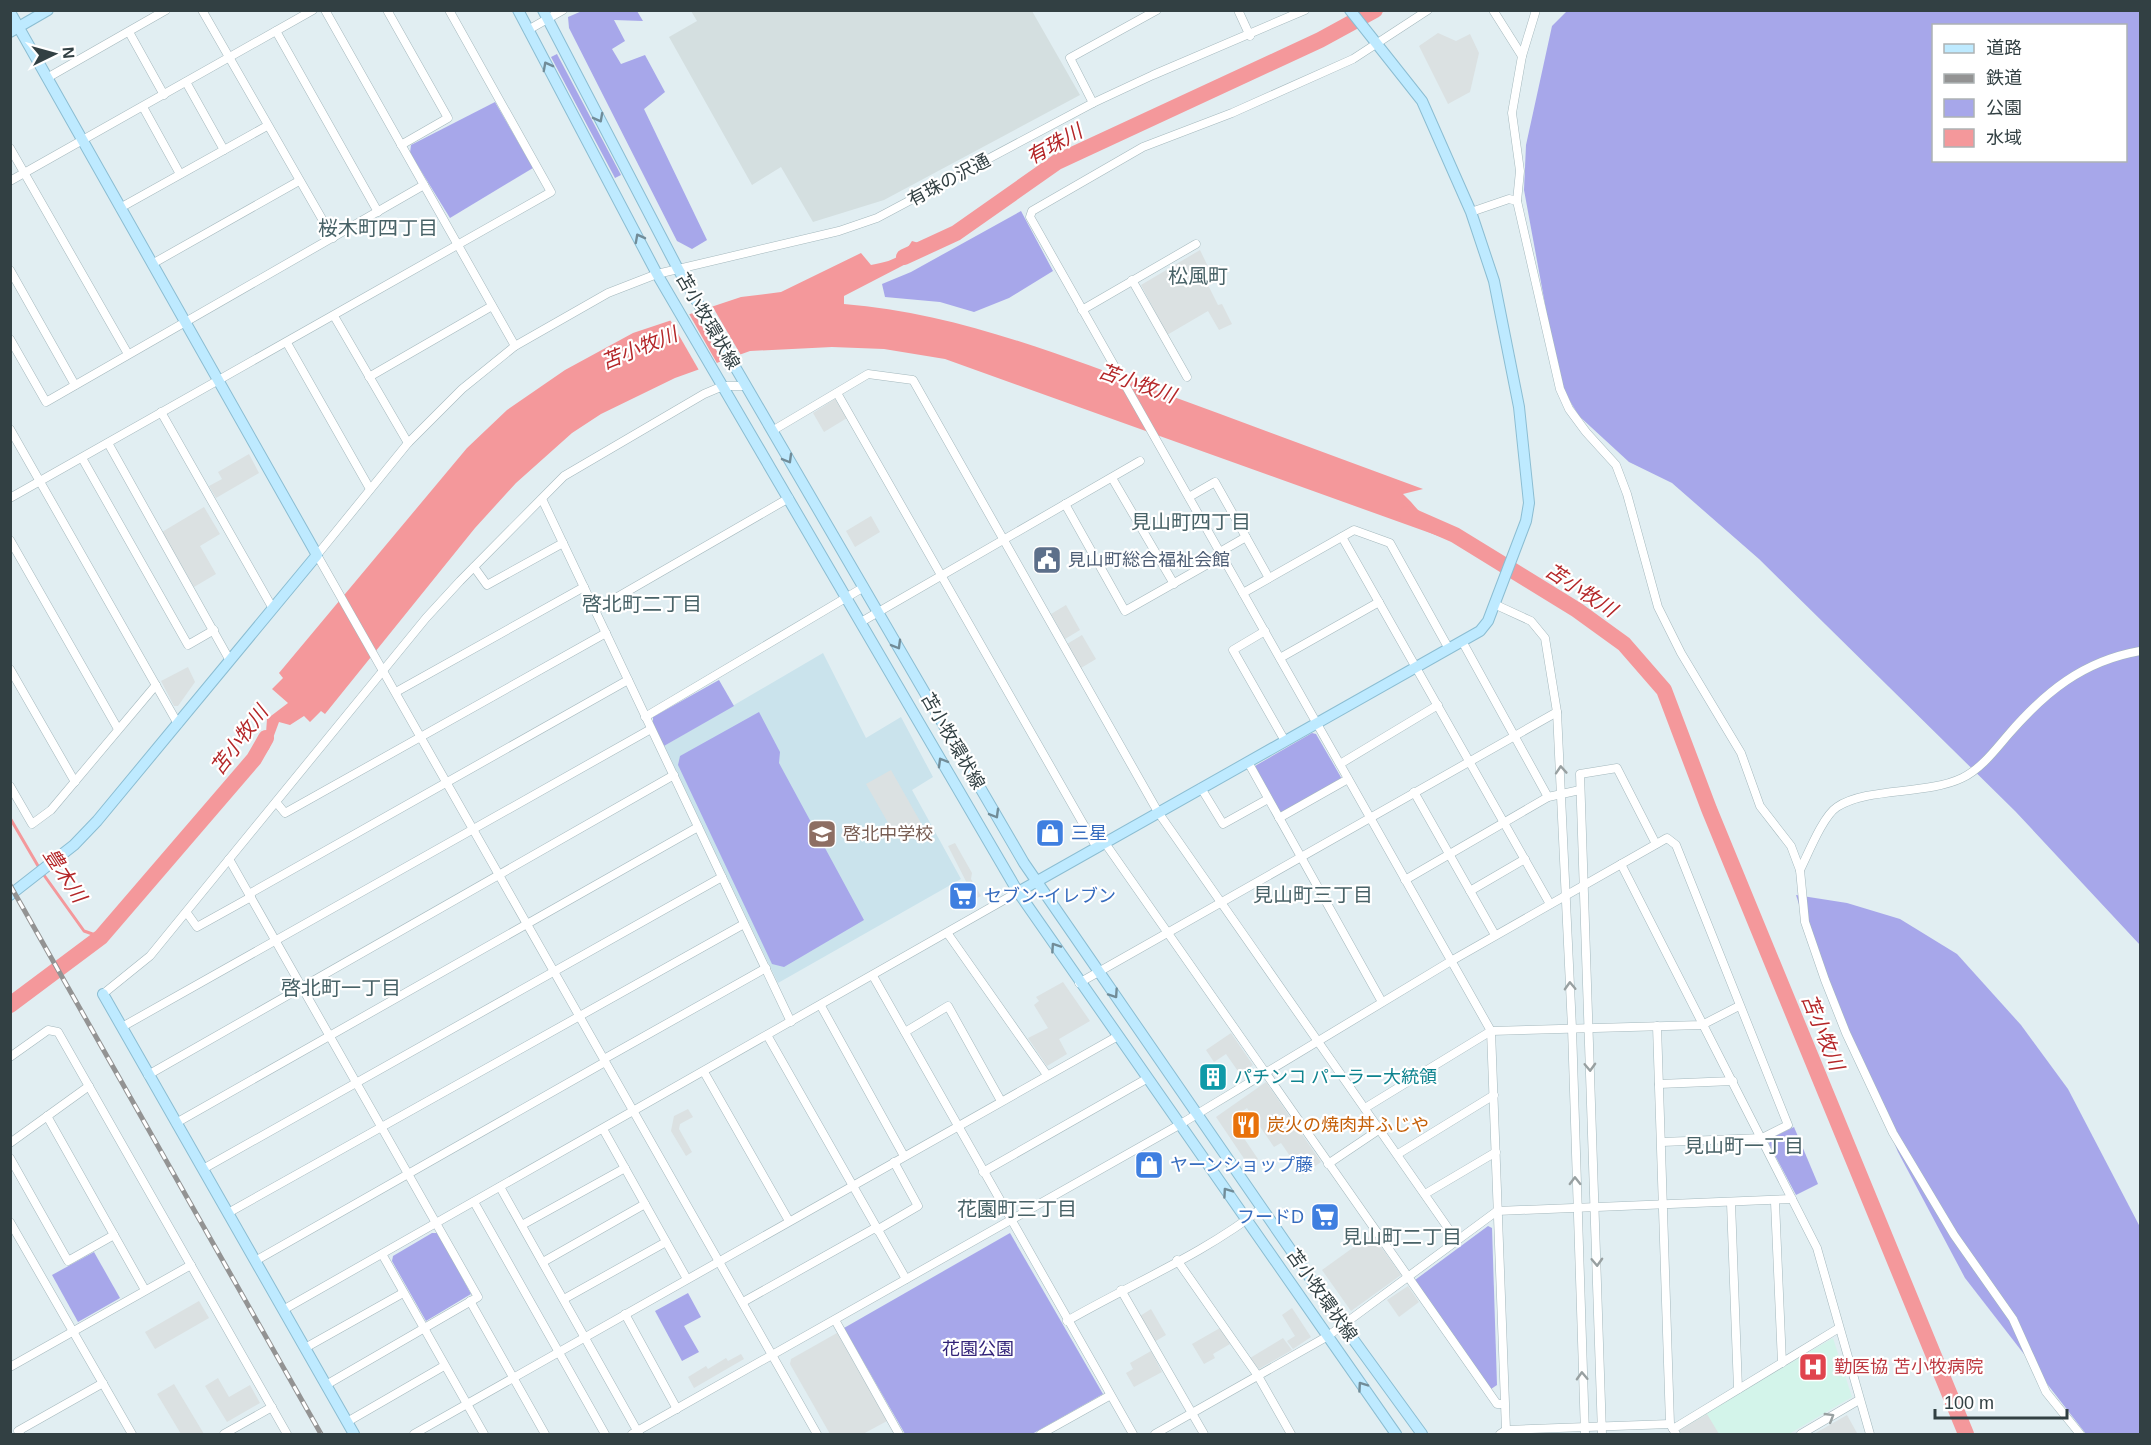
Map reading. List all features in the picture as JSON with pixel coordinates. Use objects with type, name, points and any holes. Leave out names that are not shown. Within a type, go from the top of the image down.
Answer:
[{"type":"main road","points":[[15,29],[48,10]]},
{"type":"main road","name":"苫小牧環状線","points":[[518,10],[657,274],[1018,892],[1079,983],[1148,1078],[1396,1434]]},
{"type":"main road","points":[[1018,892],[1480,631],[1488,621],[1500,591],[1526,520],[1529,503],[1520,407],[1494,282],[1471,212],[1422,101],[1350,10]]},
{"type":"main road","points":[[10,895],[74,845],[97,821],[317,555],[47,78],[15,29],[14,14]]},
{"type":"main road","name":"苫小牧環状線","points":[[545,15],[697,302],[1036,882],[1344,1326],[1422,1434]]},
{"type":"main road","points":[[103,994],[354,1434]]},
{"type":"street","points":[[47,78],[166,10]]},
{"type":"street","points":[[202,10],[333,238]]},
{"type":"street","points":[[10,182],[276,31],[297,14],[313,10]]},
{"type":"street","points":[[325,10],[515,346]]},
{"type":"street","points":[[387,10],[448,118],[401,145]]},
{"type":"street","points":[[10,498],[552,192],[449,10]]},
{"type":"street","points":[[528,30],[545,15],[563,10]]},
{"type":"street","points":[[1093,103],[1070,58],[1157,10]]},
{"type":"street","points":[[1238,10],[1251,36]]},
{"type":"street","name":"有珠の沢通","points":[[317,555],[408,443],[462,389],[515,346],[608,293],[678,268],[839,231],[877,218],[1093,103],[1153,75],[1251,36],[1305,10]]},
{"type":"street","points":[[1428,10],[1353,58],[1232,113],[1143,147],[1032,211],[1030,217],[1491,1031],[1497,1152],[1503,1432],[1673,1429],[1839,1328]]},
{"type":"street","points":[[1493,10],[1522,56]]},
{"type":"street","points":[[1536,10],[1522,56],[1512,113],[1520,171],[1517,201],[1560,389],[1569,409],[1616,465],[1627,494],[1658,607],[1681,653],[1741,753],[1760,806],[1791,846],[1800,870],[1805,922],[1822,970],[1846,1033],[1893,1132],[1954,1235],[2013,1319],[2046,1392],[2080,1434]]},
{"type":"street","points":[[276,31],[378,212]]},
{"type":"street","points":[[129,32],[164,95]]},
{"type":"street","points":[[186,82],[224,150]]},
{"type":"street","points":[[143,106],[180,174]]},
{"type":"street","points":[[120,208],[267,126]]},
{"type":"street","points":[[10,148],[128,354]]},
{"type":"street","points":[[152,264],[299,181]]},
{"type":"street","points":[[10,339],[46,402],[424,185]]},
{"type":"street","points":[[1471,212],[1509,199],[1517,201]]},
{"type":"street","points":[[1082,310],[1196,244]]},
{"type":"street","points":[[10,270],[75,385]]},
{"type":"street","points":[[1132,280],[1187,377]]},
{"type":"street","points":[[369,377],[492,306]]},
{"type":"street","points":[[334,316],[408,443]]},
{"type":"street","points":[[287,343],[370,489]]},
{"type":"street","points":[[772,431],[868,374],[913,380],[1158,812],[1457,1241]]},
{"type":"street","points":[[103,994],[143,964],[426,618],[564,476],[704,394],[720,382],[746,386]]},
{"type":"street","points":[[837,393],[941,575],[1101,845],[1167,933],[1497,1404],[1504,1404]]},
{"type":"street","points":[[161,412],[272,607]]},
{"type":"street","points":[[10,429],[178,724]]},
{"type":"street","points":[[108,443],[229,659]]},
{"type":"street","points":[[82,458],[188,645],[214,630]]},
{"type":"street","points":[[861,622],[1140,461]]},
{"type":"street","points":[[1112,478],[1174,584]]},
{"type":"street","points":[[1189,497],[1215,482],[1269,578]]},
{"type":"street","points":[[595,610],[789,498]]},
{"type":"street","points":[[542,499],[791,1022]]},
{"type":"street","points":[[1065,504],[1125,611],[1174,584],[1246,537]]},
{"type":"street","points":[[1243,593],[1354,530],[1390,543],[1449,649]]},
{"type":"street","points":[[1342,537],[1550,904]]},
{"type":"street","points":[[10,540],[118,729]]},
{"type":"street","points":[[474,567],[487,585],[563,543]]},
{"type":"street","points":[[317,555],[817,1434]]},
{"type":"street","points":[[396,692],[584,587]]},
{"type":"street","points":[[645,717],[864,587]]},
{"type":"street","points":[[1280,658],[1379,602]]},
{"type":"street","points":[[1494,604],[1531,621],[1545,638],[1557,712],[1572,1028],[1576,1208],[1585,1431]]},
{"type":"street","points":[[1265,631],[1233,650],[1285,741]]},
{"type":"street","points":[[276,802],[285,813],[606,633]]},
{"type":"street","points":[[1462,641],[1548,797]]},
{"type":"street","points":[[1800,870],[1835,807],[1862,798],[1961,779],[1989,757],[2036,703],[2059,684],[2108,659],[2140,651]]},
{"type":"street","points":[[10,669],[75,782]]},
{"type":"street","points":[[187,913],[197,927],[628,680]]},
{"type":"street","points":[[10,786],[32,824],[51,810],[156,685]]},
{"type":"street","points":[[1340,764],[1438,705]]},
{"type":"street","points":[[1079,983],[1557,712]]},
{"type":"street","points":[[122,1027],[651,729]]},
{"type":"street","points":[[1248,762],[1382,1002]]},
{"type":"street","points":[[1602,1430],[1580,774],[1617,768],[1656,844]]},
{"type":"street","points":[[148,1075],[674,775]]},
{"type":"street","points":[[1279,818],[1348,779]]},
{"type":"street","points":[[1202,788],[1223,824],[1268,799]]},
{"type":"street","points":[[1405,880],[1548,797],[1562,792],[1580,790]]},
{"type":"street","points":[[1414,792],[1495,935]]},
{"type":"street","points":[[176,1123],[698,827]]},
{"type":"street","points":[[500,1187],[564,1299],[636,1433],[1179,1125],[1495,935],[1667,838],[1676,845],[1788,1125],[1762,1138],[1662,1142]]},
{"type":"street","points":[[229,859],[478,1297],[326,1385]]},
{"type":"street","points":[[1470,891],[1525,859]]},
{"type":"street","points":[[1621,864],[1817,1248],[1870,1434]]},
{"type":"street","points":[[203,1168],[722,877]]},
{"type":"street","points":[[283,1310],[948,934],[1018,892]]},
{"type":"street","points":[[228,1213],[744,924]]},
{"type":"street","points":[[948,934],[1047,1075]]},
{"type":"street","points":[[255,1261],[766,968]]},
{"type":"street","points":[[873,976],[1133,1434]]},
{"type":"street","points":[[821,1006],[904,1155]]},
{"type":"street","points":[[905,1032],[948,1006],[1001,1101]]},
{"type":"street","points":[[1365,1108],[1491,1031],[1702,1025],[1739,1006]]},
{"type":"street","points":[[1657,1026],[1673,1429]]},
{"type":"street","points":[[10,1057],[48,1030],[58,1032],[287,1434]]},
{"type":"street","points":[[767,1035],[906,1279]]},
{"type":"street","points":[[419,1433],[851,1185],[1118,1036]]},
{"type":"street","points":[[704,1072],[789,1221]]},
{"type":"street","points":[[983,1172],[1148,1078]]},
{"type":"street","points":[[1659,1084],[1733,1081]]},
{"type":"street","points":[[10,1143],[89,1086]]},
{"type":"street","points":[[1398,1154],[1494,1095]]},
{"type":"street","points":[[46,1116],[145,1290]]},
{"type":"street","points":[[603,1129],[687,1279]]},
{"type":"street","points":[[1328,1164],[1380,1129]]},
{"type":"street","points":[[1425,1194],[1497,1152]]},
{"type":"street","points":[[10,1158],[68,1261],[114,1235]]},
{"type":"street","points":[[742,1302],[918,1206],[894,1162]]},
{"type":"street","points":[[522,1225],[625,1168]]},
{"type":"street","points":[[1155,1434],[1344,1326],[1497,1211],[1775,1202],[1792,1199]]},
{"type":"street","points":[[474,1202],[605,1434]]},
{"type":"street","points":[[1775,1202],[1782,1363]]},
{"type":"street","points":[[1731,1203],[1738,1389]]},
{"type":"street","points":[[543,1262],[645,1204]]},
{"type":"street","points":[[1067,1321],[1177,1260],[1246,1220],[1262,1208]]},
{"type":"street","points":[[10,1222],[132,1434]]},
{"type":"street","points":[[564,1299],[666,1242]]},
{"type":"street","points":[[382,1254],[484,1434]]},
{"type":"street","points":[[1177,1260],[1258,1376],[1291,1434]]},
{"type":"street","points":[[10,1367],[190,1265]]},
{"type":"street","points":[[1121,1290],[1204,1434]]},
{"type":"street","points":[[305,1348],[403,1293]]},
{"type":"street","points":[[470,1301],[545,1434]]},
{"type":"street","points":[[625,1314],[677,1409]]},
{"type":"street","points":[[835,1320],[899,1434]]},
{"type":"street","points":[[347,1422],[444,1366]]},
{"type":"street","points":[[20,1434],[18,1431],[103,1383]]},
{"type":"street","points":[[1041,1434],[1110,1396]]},
{"type":"street","points":[[1801,1434],[1859,1400]]},
{"type":"street","points":[[224,1434],[272,1407]]},
{"type":"shaded area","points":[[691,11],[1032,11],[1080,95],[884,200],[813,222],[781,167],[752,185],[669,37],[697,21]]},
{"type":"shaded area","points":[[1438,33],[1456,41],[1470,34],[1479,53],[1470,92],[1448,104],[1419,46]]},
{"type":"shaded area","points":[[1200,250],[1213,277],[1206,281],[1218,305],[1222,304],[1232,324],[1219,330],[1208,311],[1167,335],[1141,285]]},
{"type":"shaded area","points":[[835,399],[847,418],[824,432],[813,413]]},
{"type":"shaded area","points":[[249,454],[259,473],[216,498],[209,486],[222,479],[218,472]]},
{"type":"shaded area","points":[[204,507],[220,534],[200,546],[216,574],[194,587],[162,532]]},
{"type":"shaded area","points":[[871,516],[880,532],[855,547],[846,531]]},
{"type":"shaded area","points":[[1066,605],[1080,630],[1065,639],[1051,614]]},
{"type":"shaded area","points":[[1082,635],[1096,659],[1081,668],[1067,644]]},
{"type":"shaded area","name":"啓北中学校","points":[[823,653],[866,738],[901,717],[933,777],[912,790],[961,879],[778,983],[664,746]]},
{"type":"shaded area","points":[[188,667],[195,682],[178,706],[174,706],[161,681]]},
{"type":"shaded area","points":[[891,770],[921,823],[896,837],[866,784]]},
{"type":"shaded area","points":[[955,843],[972,873],[971,879],[981,896],[975,899],[948,846]]},
{"type":"shaded area","points":[[1063,982],[1090,1021],[1059,1039],[1067,1054],[1047,1066],[1028,1038],[1048,1028],[1034,1005],[1039,1001],[1036,997]]},
{"type":"shaded area","points":[[1231,1033],[1253,1065],[1240,1074],[1226,1054],[1214,1062],[1206,1050]]},
{"type":"shaded area","points":[[1266,1082],[1321,1162],[1303,1175],[1281,1143],[1274,1147],[1247,1108],[1231,1119],[1258,1159],[1249,1166],[1216,1117]]},
{"type":"shaded area","points":[[688,1109],[693,1117],[680,1124],[679,1129],[692,1152],[686,1156],[671,1131],[674,1116]]},
{"type":"shaded area","points":[[1372,1234],[1401,1275],[1351,1311],[1322,1270]]},
{"type":"shaded area","points":[[1408,1286],[1419,1302],[1399,1317],[1387,1300]]},
{"type":"shaded area","points":[[199,1301],[209,1318],[155,1349],[145,1332]]},
{"type":"shaded area","points":[[1292,1308],[1311,1337],[1293,1349],[1287,1341],[1295,1336],[1282,1315]]},
{"type":"shaded area","points":[[1151,1309],[1166,1335],[1154,1342],[1140,1316]]},
{"type":"shaded area","points":[[1220,1328],[1230,1344],[1213,1354],[1215,1358],[1204,1364],[1192,1344]]},
{"type":"shaded area","points":[[837,1333],[887,1421],[863,1434],[830,1434],[790,1364],[791,1359]]},
{"type":"shaded area","points":[[1283,1338],[1292,1350],[1259,1369],[1250,1358]]},
{"type":"shaded area","name":"勤医協 苫小牧病院","points":[[1833,1338],[1852,1397],[1789,1434],[1679,1434],[1676,1430]]},
{"type":"shaded area","points":[[1151,1351],[1162,1372],[1134,1387],[1126,1373],[1133,1369],[1130,1363]]},
{"type":"shaded area","points":[[741,1354],[744,1359],[694,1388],[688,1377],[706,1366],[708,1369],[726,1358],[728,1361]]},
{"type":"shaded area","points":[[218,1378],[229,1397],[250,1385],[260,1403],[227,1422],[205,1386]]},
{"type":"shaded area","points":[[174,1384],[204,1434],[181,1434],[157,1394]]},
{"type":"shaded area","points":[[1707,1414],[1719,1434],[1681,1434],[1679,1430]]},
{"type":"shaded area","points":[[1847,1415],[1857,1433],[1814,1434]]},
{"type":"green space","points":[[1568,10],[2140,11],[2140,945],[2015,811],[1759,559],[1672,483],[1629,462],[1579,416],[1565,393],[1547,315],[1524,190],[1526,145],[1552,26]]},
{"type":"green space","points":[[582,11],[637,11],[643,21],[614,20],[625,41],[612,49],[621,64],[645,55],[665,92],[644,109],[707,240],[692,249],[677,241],[569,28],[568,17]]},
{"type":"green space","points":[[557,54],[621,175],[615,178],[551,57]]},
{"type":"green space","points":[[495,102],[533,168],[450,218],[410,153],[411,145]]},
{"type":"green space","points":[[1021,211],[1053,271],[1009,298],[974,312],[940,302],[885,297],[882,284],[911,272]]},
{"type":"green space","points":[[719,680],[734,706],[664,746],[653,723],[653,717]]},
{"type":"green space","points":[[759,712],[780,752],[779,763],[864,920],[784,967],[772,964],[678,765],[680,756]]},
{"type":"green space","points":[[1312,733],[1316,734],[1342,779],[1280,814],[1255,766]]},
{"type":"green space","points":[[1796,895],[1847,903],[1900,919],[1957,954],[2021,1025],[2068,1089],[2140,1227],[2140,1434],[2086,1434],[1965,1278],[1898,1152],[1814,951]]},
{"type":"green space","points":[[1794,1127],[1818,1184],[1796,1195],[1769,1144],[1771,1138]]},
{"type":"green space","points":[[1488,1226],[1492,1228],[1497,1385],[1491,1389],[1415,1280]]},
{"type":"green space","points":[[432,1233],[438,1233],[471,1294],[426,1321],[392,1261],[393,1256]]},
{"type":"green space","name":"花園公園","points":[[1010,1233],[1103,1394],[1032,1434],[905,1434],[844,1328]]},
{"type":"green space","points":[[94,1252],[120,1298],[78,1322],[52,1275]]},
{"type":"green space","points":[[688,1293],[701,1317],[684,1326],[699,1352],[682,1361],[655,1311]]},
{"type":"water","points":[[912,241],[922,244],[927,253],[844,296],[844,304],[926,316],[1006,337],[1423,489],[1403,494],[1444,538],[945,359],[884,349],[832,347],[750,351],[675,378],[601,414],[572,433],[516,483],[475,528],[325,714],[321,711],[310,722],[304,716],[290,725],[279,722],[269,749],[257,763],[254,756],[266,733],[267,719],[288,703],[272,689],[283,678],[279,673],[467,448],[507,410],[565,370],[633,333],[741,297],[781,292],[861,253],[871,265],[890,260],[904,252]]},
{"type":"pier","points":[[711,304],[742,357],[724,363],[692,310]]},
{"type":"pier","points":[[688,312],[718,365],[700,372],[669,318]]},
{"type":"waterway","name":"有珠川","points":[[904,257],[956,233],[1057,162],[1320,40],[1375,10]]},
{"type":"waterway","name":"苫小牧川","points":[[1407,514],[1455,535],[1577,610],[1624,644],[1664,690],[1709,809],[1966,1434]]},
{"type":"waterway","name":"苫小牧川","points":[[10,1005],[101,937],[254,759],[266,738]]},
{"type":"waterway","name":"豊木川","points":[[10,818],[41,871],[84,931],[101,937]]},
{"type":"railway","points":[[10,885],[321,1434]]},
{"type":"place","name":"見山町総合福祉会館","points":[[1047,560]]},
{"type":"place","name":"三星","points":[[1050,833]]},
{"type":"place","name":"啓北中学校","points":[[822,834]]},
{"type":"place","name":"セブン-イレブン","points":[[963,896]]},
{"type":"place","name":"パチンコ パーラー大統領","points":[[1213,1077]]},
{"type":"place","name":"炭火の焼肉丼ふじや","points":[[1246,1125]]},
{"type":"place","name":"ヤーンショップ藤","points":[[1149,1165]]},
{"type":"place","name":"フードD","points":[[1325,1217]]},
{"type":"place","name":"勤医協 苫小牧病院","points":[[1813,1367]]},
{"type":"district","name":"桜木町四丁目","points":[[378,228]]},
{"type":"district","name":"松風町","points":[[1198,276]]},
{"type":"district","name":"見山町四丁目","points":[[1191,522]]},
{"type":"district","name":"啓北町二丁目","points":[[642,604]]},
{"type":"district","name":"見山町三丁目","points":[[1313,895]]},
{"type":"district","name":"啓北町一丁目","points":[[341,988]]},
{"type":"district","name":"見山町一丁目","points":[[1744,1146]]},
{"type":"district","name":"花園町三丁目","points":[[1017,1209]]},
{"type":"district","name":"見山町二丁目","points":[[1402,1237]]}]
